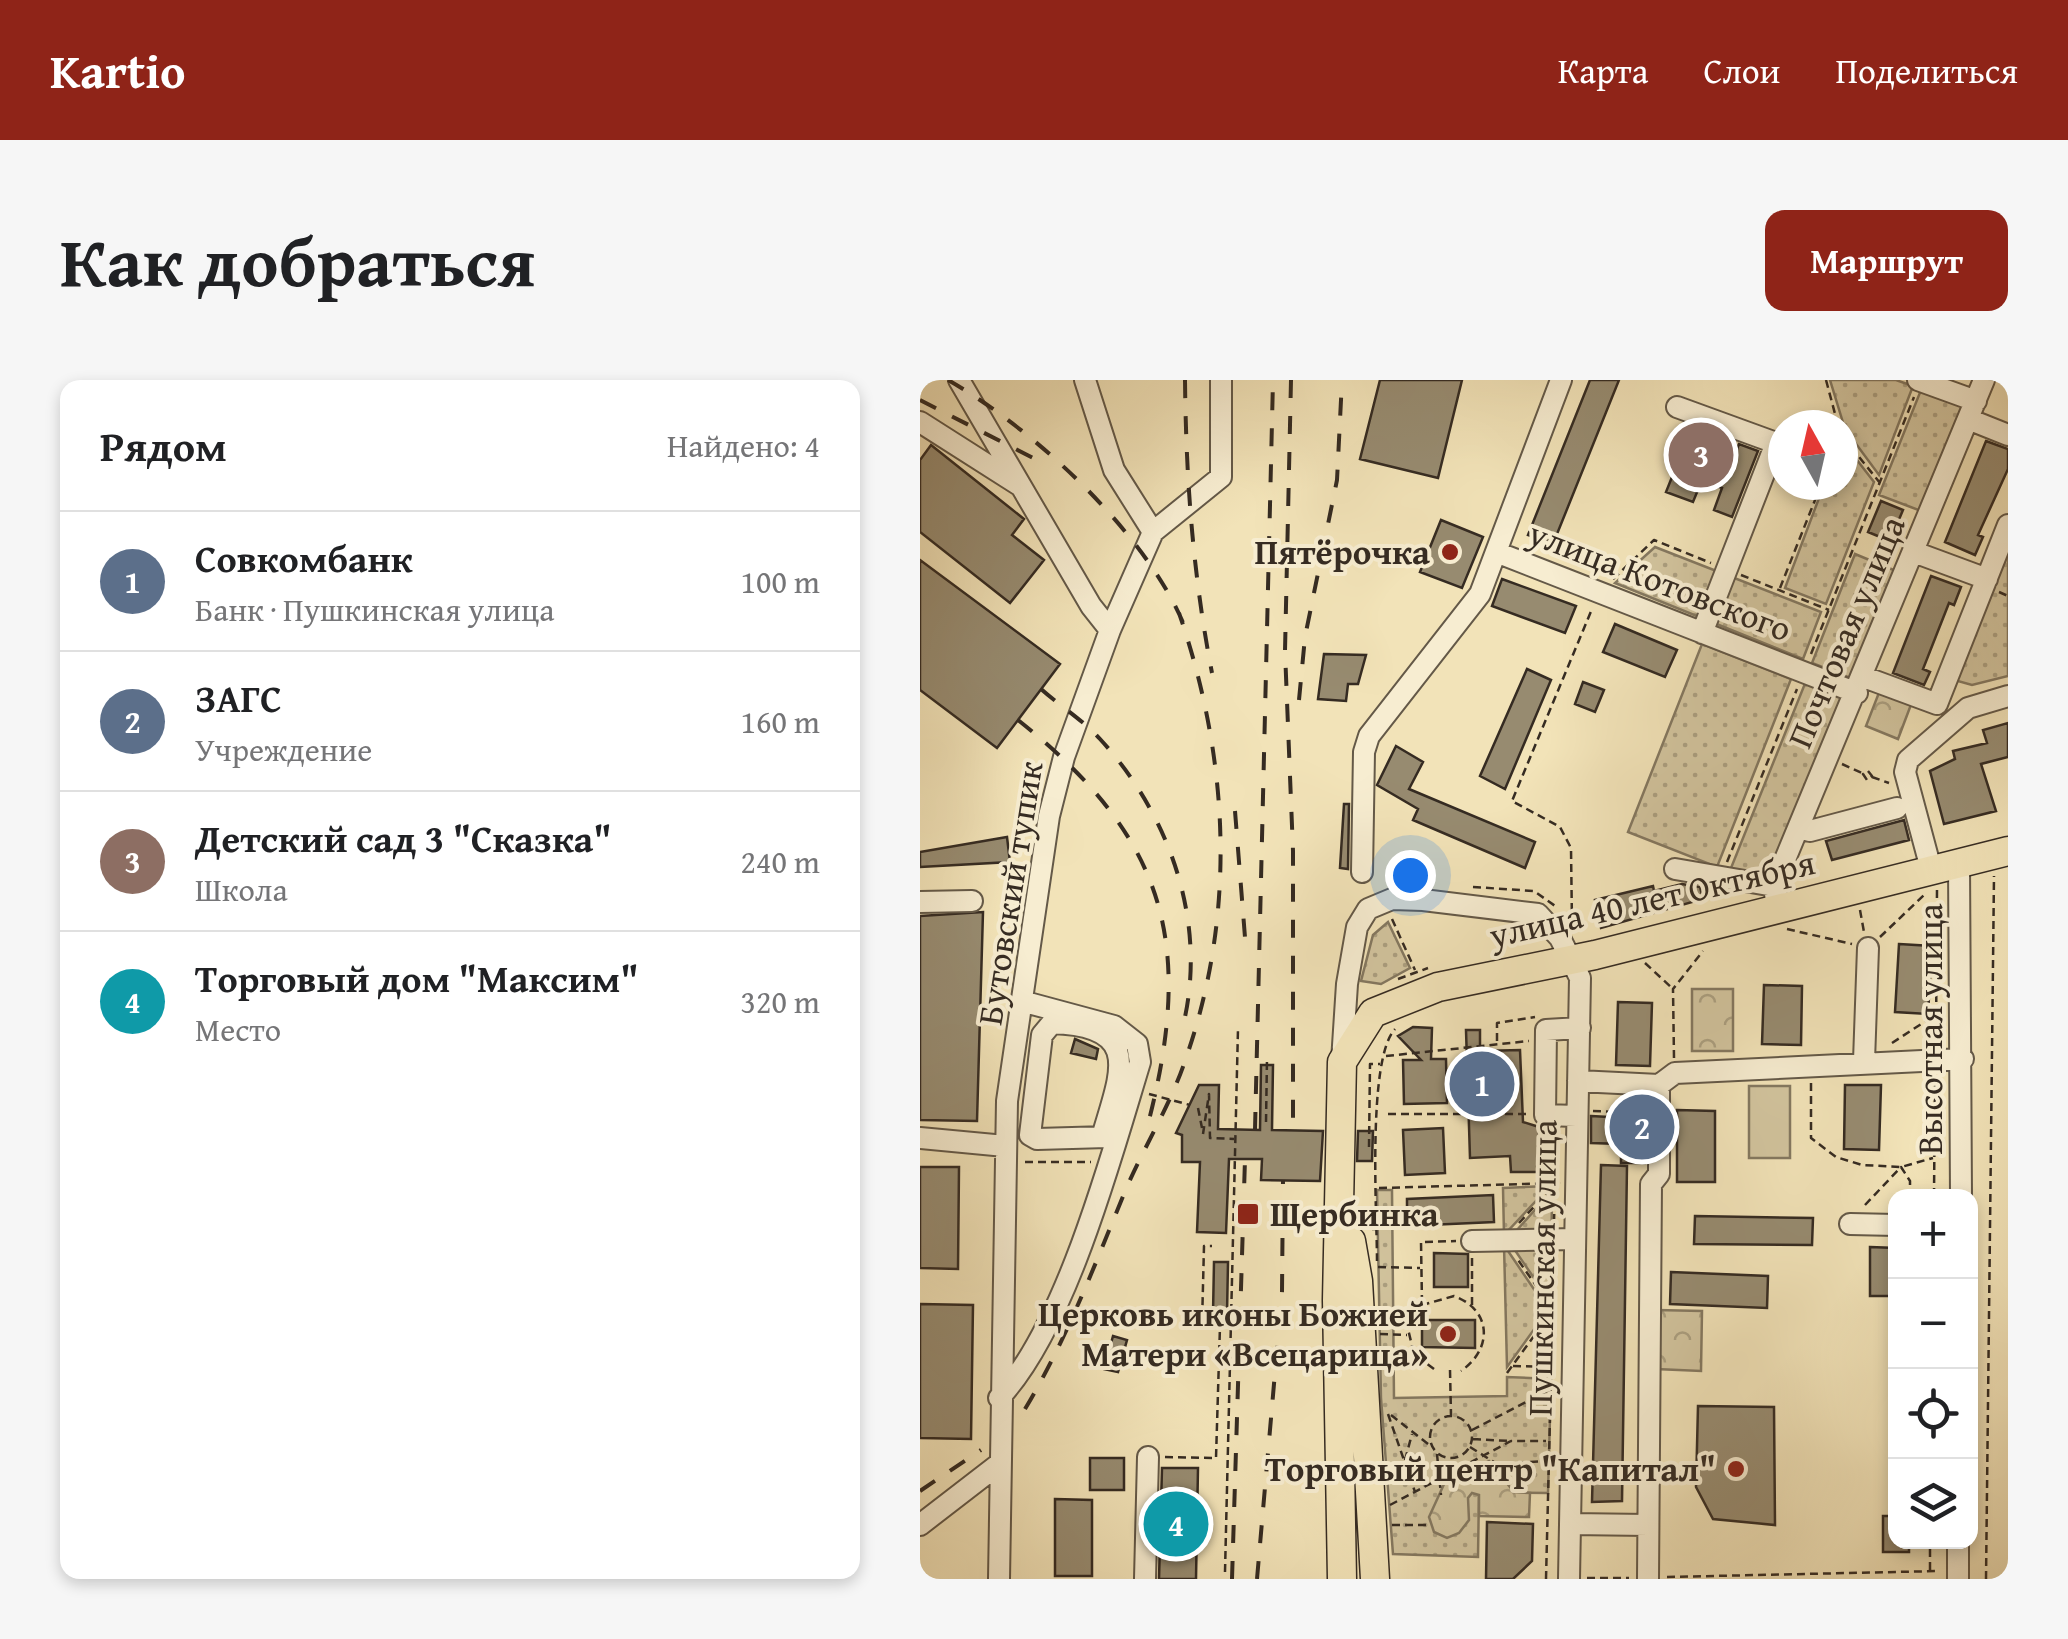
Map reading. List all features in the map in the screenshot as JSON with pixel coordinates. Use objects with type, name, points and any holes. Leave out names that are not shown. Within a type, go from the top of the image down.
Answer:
[{"type":"main road","name":"улица 40 лет Октября","points":[[1342,1062],[1360,1029],[1390,1004],[1438,987],[1571,959],[1959,863],[2001,860]]},
{"type":"main road","points":[[1342,1062],[1337,1319],[1342,1579]]},
{"type":"main road","points":[[1342,1191],[1358,1281],[1375,1579]]},
{"type":"street","points":[[959,380],[1091,606],[1110,630]]},
{"type":"street","points":[[1085,380],[1114,470],[1153,532]]},
{"type":"street","name":"Бутовский тупик","points":[[999,1579],[999,1398],[1007,1101],[1025,1002],[1049,816],[1064,756],[1110,630],[1153,532],[1221,476],[1221,380]]},
{"type":"street","points":[[1362,872],[1364,752],[1368,736],[1480,594],[1561,380]]},
{"type":"street","points":[[1919,380],[2008,435]]},
{"type":"street","name":"Почтовая улица","points":[[1778,908],[1799,828],[1984,380]]},
{"type":"street","points":[[1678,407],[1776,443],[1702,633]]},
{"type":"street","points":[[920,422],[1025,489]]},
{"type":"street","points":[[1914,552],[1987,579],[2008,525]]},
{"type":"street","name":"улица Котовского","points":[[1496,552],[1803,672],[1937,704],[1987,579]]},
{"type":"street","points":[[1931,870],[1906,772],[1908,760],[1968,708],[2008,696]]},
{"type":"street","points":[[1799,828],[1810,830],[1897,808]]},
{"type":"street","name":"Высотная улица","points":[[1959,863],[1961,1189]]},
{"type":"street","points":[[1675,869],[1721,877],[1778,908]]},
{"type":"street","points":[[1342,1062],[1347,984],[1357,927],[1368,910],[1384,902],[1423,900],[1538,914],[1550,922],[1571,959]]},
{"type":"street","points":[[920,902],[972,901]]},
{"type":"street","points":[[1864,1062],[1868,948]]},
{"type":"street","name":"Пушкинская улица","points":[[1570,1579],[1565,1183],[1576,1114],[1581,991],[1571,959]]},
{"type":"street","points":[[1025,1002],[1114,1026],[1137,1044],[1140,1062],[1109,1137]]},
{"type":"street","points":[[999,1398],[1014,1382],[1046,1326],[1106,1166],[1122,1069],[1116,1046],[1106,1036],[1052,1023],[1042,1036],[1030,1135],[1109,1137]]},
{"type":"street","points":[[1576,1114],[1545,1115],[1546,1030],[1580,1028]]},
{"type":"street","points":[[1578,1081],[1618,1083],[1811,1063],[1962,1059]]},
{"type":"street","points":[[1648,1578],[1651,1184],[1659,1174],[1667,1079]]},
{"type":"street","points":[[920,1138],[1005,1155]]},
{"type":"street","points":[[1853,1224],[1888,1225]]},
{"type":"street","points":[[1472,1241],[1564,1240]]},
{"type":"street","points":[[1145,1579],[1148,1457]]},
{"type":"street","points":[[920,1524],[999,1464]]},
{"type":"street","points":[[1571,1524],[1648,1525]]},
{"type":"street","points":[[1958,1549],[1958,1575]]},
{"type":"path","points":[[1826,380],[1834,410]]},
{"type":"path","points":[[1721,877],[1919,380]]},
{"type":"path","points":[[1858,455],[1880,482]]},
{"type":"path","points":[[1780,590],[1815,500]]},
{"type":"path","points":[[1572,930],[1571,848],[1560,827],[1512,801],[1599,592],[1654,540],[1829,610]]},
{"type":"path","points":[[1839,762],[1864,773]]},
{"type":"path","points":[[1986,1579],[2001,860]]},
{"type":"path","points":[[1868,948],[1937,883],[1934,1189]]},
{"type":"path","points":[[1384,902],[1415,970]]},
{"type":"path","points":[[1858,902],[1868,948]]},
{"type":"path","points":[[1778,908],[1868,948]]},
{"type":"path","points":[[1667,1079],[1673,989],[1708,946]]},
{"type":"path","points":[[1644,962],[1673,989]]},
{"type":"path","points":[[1497,1042],[1496,1024],[1551,1014]]},
{"type":"path","points":[[1864,1062],[1936,1014]]},
{"type":"path","points":[[1225,1572],[1238,1029]]},
{"type":"path","points":[[1386,1056],[1522,1041]]},
{"type":"path","points":[[1266,1122],[1267,1058]]},
{"type":"path","points":[[1811,1063],[1811,1138],[1836,1157],[1901,1167],[1934,1158]]},
{"type":"path","points":[[1369,1147],[1370,1064],[1380,1064]]},
{"type":"path","points":[[1379,1082],[1377,1267],[1422,1268]]},
{"type":"path","points":[[1576,1114],[1617,1112],[1618,1083]]},
{"type":"path","points":[[1142,1093],[1190,1106]]},
{"type":"path","points":[[1198,1108],[1203,1134],[1209,1094],[1210,1138],[1236,1138]]},
{"type":"path","points":[[1388,1114],[1519,1114]]},
{"type":"path","points":[[1005,1155],[1106,1166]]},
{"type":"path","points":[[1901,1167],[1910,1181],[1910,1189]]},
{"type":"path","points":[[1853,1224],[1872,1194],[1901,1167]]},
{"type":"path","points":[[1378,1188],[1565,1183]]},
{"type":"path","points":[[1546,1579],[1552,1310],[1564,1240],[1565,1183]]},
{"type":"path","points":[[1552,1310],[1504,1240],[1565,1183]]},
{"type":"path","points":[[1369,1218],[1368,1229],[1377,1229]]},
{"type":"path","points":[[1422,1305],[1421,1242],[1472,1241],[1472,1306]]},
{"type":"path","points":[[1148,1457],[1216,1458],[1220,1326],[1202,1326],[1204,1246],[1212,1246]]},
{"type":"path","points":[[1434,1370],[1414,1354],[1409,1334],[1413,1316],[1422,1305],[1442,1296],[1472,1306],[1482,1318],[1484,1342],[1473,1363],[1461,1371]]},
{"type":"path","points":[[1507,1373],[1552,1310]]},
{"type":"path","points":[[1379,1334],[1409,1334]]},
{"type":"path","points":[[1380,1366],[1394,1366],[1414,1354]]},
{"type":"path","points":[[1512,1366],[1552,1367]]},
{"type":"path","points":[[1450,1370],[1451,1416]]},
{"type":"path","points":[[1470,1430],[1551,1389]]},
{"type":"path","points":[[1381,1420],[1381,1408],[1437,1452],[1456,1457],[1469,1446],[1470,1430],[1460,1418],[1440,1418],[1432,1428],[1433,1447]]},
{"type":"path","points":[[1388,1414],[1416,1493]]},
{"type":"path","points":[[1404,1466],[1413,1432]]},
{"type":"path","points":[[1471,1439],[1549,1440]]},
{"type":"path","points":[[1389,1506],[1511,1441]]},
{"type":"path","points":[[1469,1446],[1506,1465],[1549,1460]]},
{"type":"path","points":[[1437,1452],[1441,1495]]},
{"type":"path","points":[[1391,1525],[1430,1525]]},
{"type":"path","points":[[1930,1549],[1930,1571]]},
{"type":"path","points":[[1570,1579],[1930,1571],[1958,1575]]},
{"type":"green space","points":[[1830,380],[1896,380],[1913,386],[1879,475],[1858,447],[1858,410],[1839,410]]},
{"type":"green space","points":[[1921,390],[1964,406],[1921,511],[1879,495]]},
{"type":"green space","points":[[1858,461],[1874,482],[1826,604],[1785,588],[1818,500],[1858,500]]},
{"type":"green space","points":[[2008,540],[2008,676],[1972,685],[1954,680]]},
{"type":"green space","points":[[1655,547],[1821,612],[1803,659],[1615,583]]},
{"type":"green space","points":[[1855,554],[1896,571],[1853,679],[1812,663]]},
{"type":"green space","points":[[1702,644],[1791,679],[1717,867],[1628,832]]},
{"type":"green space","points":[[1806,681],[1849,697],[1772,882],[1729,873]]},
{"type":"green space","points":[[1880,690],[1912,702],[1898,739],[1866,726]]},
{"type":"green space","points":[[1388,922],[1410,968],[1381,984],[1361,981],[1373,935]]},
{"type":"green space","points":[[1692,989],[1733,989],[1733,1051],[1692,1051]]},
{"type":"green space","points":[[1749,1086],[1790,1086],[1790,1158],[1749,1158]]},
{"type":"green space","points":[[1550,1186],[1504,1235],[1503,1188]]},
{"type":"green space","points":[[1377,1190],[1392,1190],[1394,1398],[1507,1396],[1507,1377],[1551,1379],[1548,1493],[1479,1492],[1478,1557],[1393,1554],[1381,1398]]},
{"type":"green space","points":[[1552,1191],[1551,1303],[1508,1240]]},
{"type":"green space","points":[[1504,1245],[1548,1310],[1507,1367]]},
{"type":"green space","points":[[1656,1310],[1702,1311],[1701,1371],[1656,1369]]},
{"type":"green space","points":[[1489,1461],[1514,1492],[1530,1493],[1529,1517],[1479,1516],[1479,1495],[1472,1493],[1468,1498],[1469,1520],[1459,1533],[1447,1538],[1434,1532],[1429,1517],[1445,1482]]},
{"type":"building","points":[[1380,380],[1462,380],[1438,478],[1360,459]]},
{"type":"building","points":[[1590,380],[1619,380],[1553,544],[1528,535]]},
{"type":"building","points":[[1692,427],[1718,437],[1711,457],[1731,464],[1739,444],[1758,451],[1732,517],[1714,510],[1722,488],[1702,480],[1693,502],[1666,492]]},
{"type":"building","points":[[1986,441],[2008,449],[2008,469],[1978,535],[1983,537],[1975,555],[1945,542]]},
{"type":"building","points":[[931,445],[1024,519],[1012,535],[1044,560],[1010,603],[920,532],[920,460]]},
{"type":"building","points":[[1881,501],[1903,510],[1890,541],[1868,532]]},
{"type":"building","points":[[1441,520],[1483,537],[1462,588],[1420,572]]},
{"type":"building","points":[[920,560],[1060,664],[997,748],[920,690]]},
{"type":"building","points":[[1931,576],[1961,587],[1954,605],[1949,603],[1923,669],[1930,672],[1924,685],[1893,673]]},
{"type":"building","points":[[1502,579],[1576,606],[1565,633],[1492,606]]},
{"type":"building","points":[[1615,624],[1677,650],[1665,677],[1603,652]]},
{"type":"building","points":[[1324,654],[1366,655],[1358,684],[1348,684],[1346,701],[1318,699]]},
{"type":"building","points":[[1527,669],[1551,680],[1505,789],[1480,776]]},
{"type":"building","points":[[1583,682],[1604,690],[1595,712],[1575,704]]},
{"type":"building","points":[[2008,723],[2008,757],[1981,764],[1996,811],[1944,824],[1930,771],[1955,759],[1953,751],[1987,743],[1983,730]]},
{"type":"building","points":[[1396,746],[1423,762],[1409,789],[1535,842],[1525,868],[1413,820],[1418,809],[1377,785]]},
{"type":"building","points":[[1344,804],[1349,804],[1348,869],[1340,868]]},
{"type":"building","points":[[1904,820],[1909,840],[1832,860],[1826,841]]},
{"type":"building","points":[[1007,837],[1010,862],[920,867],[920,852]]},
{"type":"building","points":[[1682,884],[1700,887],[1703,899],[1601,928],[1595,900],[1653,886],[1654,891]]},
{"type":"building","points":[[983,912],[977,1121],[920,1120],[920,916]]},
{"type":"building","points":[[1899,944],[1932,946],[1928,1014],[1895,1012]]},
{"type":"building","points":[[1764,985],[1802,986],[1801,1045],[1762,1044]]},
{"type":"building","points":[[1618,1002],[1652,1003],[1650,1066],[1616,1065]]},
{"type":"building","points":[[1413,1027],[1432,1028],[1431,1059],[1446,1059],[1447,1103],[1404,1104],[1403,1060],[1421,1060],[1398,1036]]},
{"type":"building","points":[[1466,1030],[1480,1030],[1480,1051],[1520,1050],[1523,1122],[1539,1127],[1538,1172],[1511,1172],[1510,1156],[1470,1158]]},
{"type":"building","points":[[1075,1039],[1098,1049],[1096,1059],[1071,1053]]},
{"type":"building","points":[[1261,1065],[1273,1065],[1272,1130],[1323,1131],[1320,1181],[1261,1180],[1262,1159],[1229,1159],[1226,1233],[1197,1232],[1200,1162],[1182,1162],[1182,1135],[1176,1133],[1199,1085],[1219,1085],[1218,1129],[1260,1130]]},
{"type":"building","points":[[1845,1085],[1881,1085],[1879,1150],[1844,1149]]},
{"type":"building","points":[[1677,1110],[1715,1111],[1715,1182],[1677,1182]]},
{"type":"building","points":[[1591,1116],[1645,1119],[1645,1163],[1621,1163],[1621,1144],[1591,1143]]},
{"type":"building","points":[[1443,1128],[1445,1173],[1405,1175],[1403,1130]]},
{"type":"building","points":[[1358,1131],[1373,1131],[1372,1161],[1357,1161]]},
{"type":"building","points":[[1601,1165],[1627,1166],[1622,1501],[1592,1502]]},
{"type":"building","points":[[920,1167],[959,1167],[958,1269],[920,1268]]},
{"type":"building","points":[[1493,1195],[1494,1222],[1407,1226],[1407,1199]]},
{"type":"building","points":[[1695,1216],[1813,1218],[1812,1245],[1694,1244]]},
{"type":"building","points":[[1870,1247],[1888,1248],[1888,1296],[1870,1296]]},
{"type":"building","points":[[1434,1253],[1468,1254],[1468,1287],[1434,1287]]},
{"type":"building","points":[[1214,1262],[1228,1262],[1227,1314],[1213,1314]]},
{"type":"building","points":[[1671,1272],[1768,1276],[1767,1308],[1670,1304]]},
{"type":"building","points":[[920,1304],[973,1305],[971,1439],[920,1438]]},
{"type":"building","name":"Церковь иконы Божией Матери «Всецарица»","points":[[1422,1320],[1475,1320],[1475,1348],[1422,1347]]},
{"type":"building","points":[[1113,1336],[1127,1340],[1118,1372],[1104,1369]]},
{"type":"building","name":"Торговый центр \"Капитал\"","points":[[1698,1406],[1774,1407],[1775,1525],[1713,1519],[1696,1487]]},
{"type":"building","points":[[1090,1458],[1124,1458],[1124,1490],[1090,1490]]},
{"type":"building","points":[[1162,1468],[1198,1468],[1196,1579],[1159,1579]]},
{"type":"building","points":[[1055,1499],[1092,1500],[1092,1576],[1055,1576]]},
{"type":"building","points":[[1883,1516],[1888,1516],[1888,1549],[1909,1552],[1883,1552]]},
{"type":"building","points":[[1487,1522],[1533,1524],[1532,1561],[1513,1579],[1486,1579]]},
{"type":"railway","points":[[948,380],[1016,426],[1084,486],[1143,555],[1184,625]]},
{"type":"railway","points":[[1185,380],[1192,527],[1212,673]]},
{"type":"railway","points":[[1255,1130],[1273,380]]},
{"type":"railway","points":[[1291,380],[1285,651],[1293,851],[1293,1131]]},
{"type":"railway","points":[[1299,700],[1305,637],[1337,480],[1342,380]]},
{"type":"railway","points":[[920,400],[1037,460]]},
{"type":"railway","points":[[1025,1409],[1067,1328],[1180,1075],[1202,1003],[1213,947],[1219,891],[1217,779],[1196,668],[1179,613]]},
{"type":"railway","points":[[1041,689],[1100,739],[1124,768],[1162,833],[1176,868],[1190,942],[1185,1017]]},
{"type":"railway","points":[[1018,720],[1068,764],[1107,807],[1137,852],[1156,898],[1167,947],[1168,1001],[1162,1059],[1148,1124]]},
{"type":"railway","points":[[1235,811],[1246,950]]},
{"type":"railway","points":[[1232,1579],[1245,1159]]},
{"type":"railway","points":[[1257,1579],[1282,1292],[1283,1180]]},
{"type":"railway","points":[[920,1491],[981,1450]]},
{"type":"place","name":"Детский сад 3 \"Сказка\"","points":[[1701,455]]},
{"type":"place","name":"Пятёрочка","points":[[1450,552]]},
{"type":"place","name":"Совкомбанк","points":[[1482,1084]]},
{"type":"place","name":"ЗАГС","points":[[1642,1127]]},
{"type":"place","name":"Щербинка","points":[[1248,1214]]},
{"type":"place","name":"Церковь иконы Божией Матери «Всецарица»","points":[[1448,1334]]},
{"type":"place","name":"Торговый центр \"Капитал\"","points":[[1736,1469]]},
{"type":"place","name":"Торговый дом \"Максим\"","points":[[1176,1524]]}]
